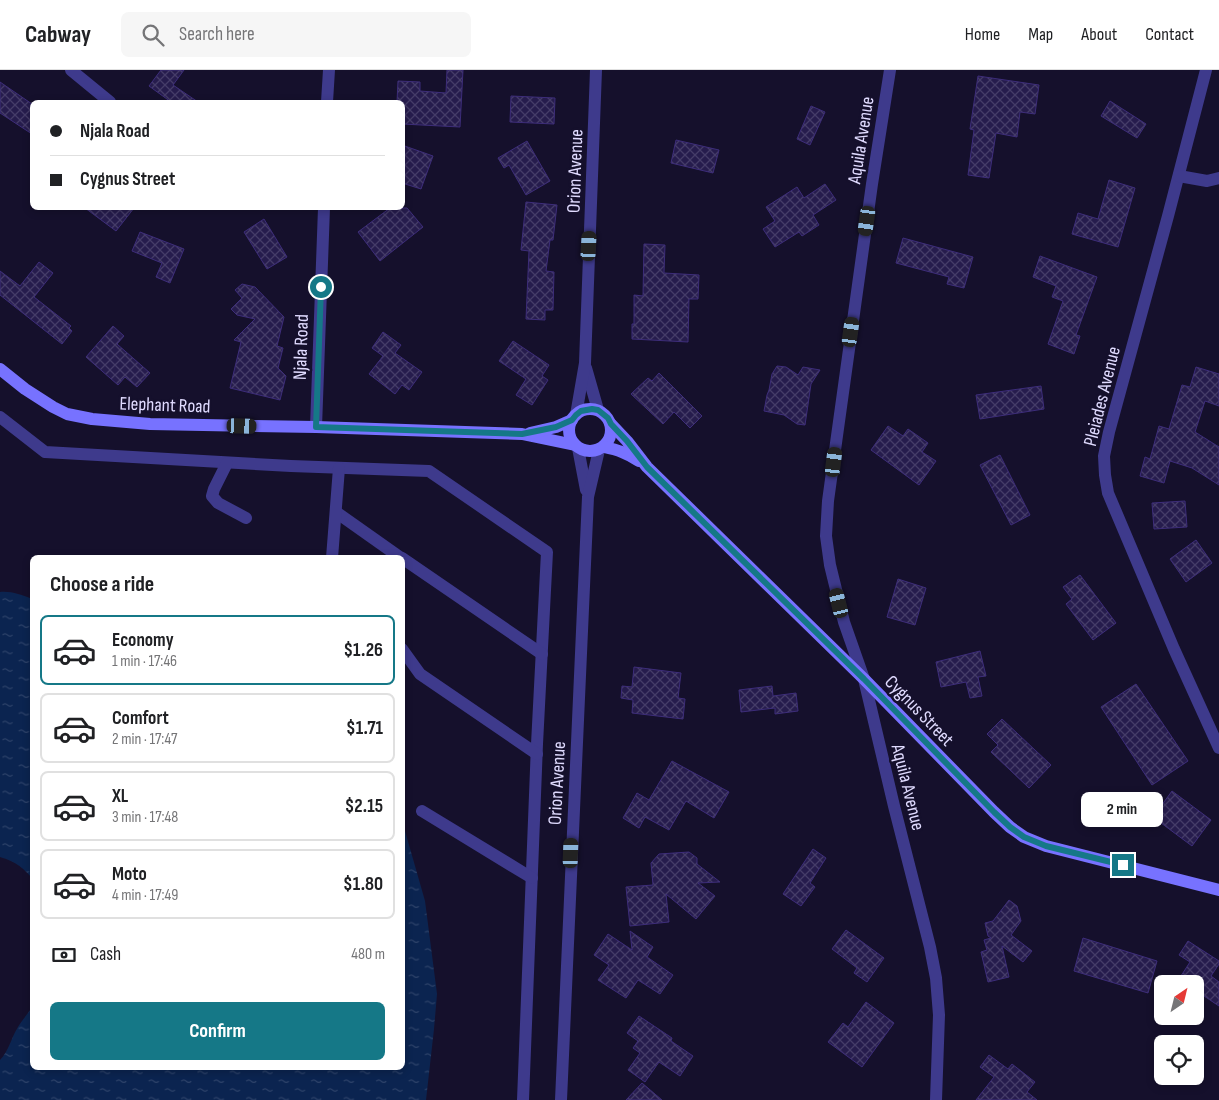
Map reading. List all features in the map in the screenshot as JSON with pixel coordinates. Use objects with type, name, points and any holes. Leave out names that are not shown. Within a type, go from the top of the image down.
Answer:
[{"type":"street","points":[[71,70],[108,100]]},
{"type":"street","points":[[328,70],[328,100]]},
{"type":"street","name":"Orion Avenue","points":[[574,417],[585,363],[596,70]]},
{"type":"street","name":"Aquila Avenue","points":[[890,70],[872,184],[828,500],[826,536],[830,565],[844,622],[864,679],[930,947],[936,978],[939,1015],[936,1100]]},
{"type":"street","name":"Pleiades Avenue","points":[[1206,70],[1104,456],[1108,493],[1174,649],[1219,748]]},
{"type":"street","points":[[1179,176],[1206,181],[1219,178]]},
{"type":"street","name":"Njala Road","points":[[316,427],[324,210]]},
{"type":"street","name":"Orion Avenue","points":[[585,363],[598,410]]},
{"type":"street","name":"Elephant Road","points":[[0,369],[25,389],[53,407],[67,414],[92,419],[150,424],[522,434],[577,447]]},
{"type":"street","points":[[586,409],[598,410],[608,418],[611,424],[611,436],[602,448],[588,452],[577,447],[571,440],[569,433],[569,426],[574,417],[586,409]]},
{"type":"street","points":[[0,416],[45,452],[227,463],[429,471],[547,552],[523,1100]]},
{"type":"street","name":"Elephant Road","points":[[522,434],[556,427],[574,417]]},
{"type":"street","name":"Cygnus Street","points":[[611,424],[647,467],[864,679],[1010,827],[1024,837],[1046,846],[1219,890]]},
{"type":"street","name":"Orion Avenue","points":[[577,447],[588,498]]},
{"type":"street","name":"Orion Avenue","points":[[561,1100],[588,498],[602,448]]},
{"type":"street","name":"Cygnus Street","points":[[602,448],[618,450],[628,454],[647,467]]},
{"type":"street","points":[[227,463],[212,496],[218,503],[246,518]]},
{"type":"street","points":[[332,555],[339,468]]},
{"type":"street","points":[[336,512],[398,555]]},
{"type":"street","points":[[405,560],[542,654]]},
{"type":"street","points":[[405,653],[420,674],[537,754]]},
{"type":"street","points":[[422,811],[532,878]]},
{"type":"water","points":[[0,592],[4,592],[30,598],[30,876],[18,865],[0,857]]},
{"type":"water","points":[[405,831],[425,901],[437,994],[426,1100],[0,1100],[0,1060],[6,1053],[18,1027],[30,1010],[30,1070],[405,1070]]},
{"type":"building","points":[[161,70],[184,70],[173,85],[195,100],[168,100],[149,86]]},
{"type":"building","points":[[447,70],[463,70],[460,127],[405,124],[405,100],[397,100],[398,81],[420,82],[420,91],[446,93]]},
{"type":"building","points":[[978,76],[1039,85],[1035,114],[1020,112],[1017,137],[996,133],[989,178],[968,175],[974,130],[970,129]]},
{"type":"building","points":[[0,82],[30,103],[30,133],[0,113]]},
{"type":"building","points":[[511,96],[555,98],[554,124],[510,122]]},
{"type":"building","points":[[1110,101],[1146,124],[1137,138],[1101,116]]},
{"type":"building","points":[[811,106],[825,112],[810,145],[797,139]]},
{"type":"building","points":[[676,140],[719,150],[713,173],[671,163]]},
{"type":"building","points":[[527,141],[550,181],[526,195],[509,165],[504,168],[498,158]]},
{"type":"building","points":[[405,146],[433,156],[421,189],[405,184]]},
{"type":"building","points":[[1109,180],[1135,188],[1118,247],[1072,234],[1078,213],[1098,219]]},
{"type":"building","points":[[825,184],[836,200],[813,215],[819,225],[802,236],[799,232],[775,247],[763,229],[775,221],[766,207],[797,187],[804,198]]},
{"type":"building","points":[[526,202],[557,205],[553,240],[550,240],[546,271],[554,272],[553,310],[545,310],[545,320],[526,319],[529,251],[521,250]]},
{"type":"building","points":[[405,208],[423,227],[380,261],[358,232],[387,210],[405,210]]},
{"type":"building","points":[[88,210],[132,210],[116,231]]},
{"type":"building","points":[[264,219],[287,257],[267,269],[244,232]]},
{"type":"building","points":[[140,232],[184,249],[170,283],[156,277],[162,263],[132,251]]},
{"type":"building","points":[[903,238],[973,257],[964,288],[947,284],[949,277],[896,263]]},
{"type":"building","points":[[644,244],[665,245],[664,273],[699,275],[698,299],[689,299],[688,342],[632,339],[634,295],[643,296]]},
{"type":"building","points":[[1040,256],[1097,277],[1076,335],[1080,336],[1074,354],[1048,344],[1063,301],[1052,297],[1056,286],[1033,277]]},
{"type":"building","points":[[39,262],[53,273],[34,297],[71,326],[69,328],[72,331],[62,344],[0,295],[0,271],[20,286]]},
{"type":"building","points":[[242,284],[255,287],[284,317],[277,346],[283,348],[278,368],[286,376],[280,400],[230,388],[241,342],[234,340],[255,319],[237,315],[231,309],[242,298],[235,290]]},
{"type":"building","points":[[113,326],[124,336],[117,344],[150,373],[137,387],[125,377],[118,385],[86,357]]},
{"type":"building","points":[[383,332],[401,345],[395,353],[422,372],[409,390],[402,385],[395,394],[369,374],[383,356],[372,348]]},
{"type":"building","points":[[513,341],[549,365],[542,376],[548,380],[532,405],[516,395],[526,379],[499,361]]},
{"type":"building","points":[[777,366],[786,367],[798,375],[803,367],[820,370],[811,384],[805,425],[797,424],[784,415],[764,411],[772,374]]},
{"type":"building","points":[[1196,367],[1219,374],[1219,406],[1205,401],[1195,432],[1219,447],[1219,485],[1192,468],[1170,461],[1164,483],[1140,476],[1145,457],[1150,459],[1159,426],[1169,429],[1182,385],[1190,387]]},
{"type":"building","points":[[659,373],[702,416],[690,428],[674,412],[663,424],[631,394],[648,378],[652,381]]},
{"type":"building","points":[[1041,386],[1044,409],[980,419],[976,395]]},
{"type":"building","points":[[888,426],[903,436],[908,429],[928,443],[922,452],[936,461],[919,485],[871,450]]},
{"type":"building","points":[[1000,455],[1030,515],[1011,525],[980,465]]},
{"type":"building","points":[[1185,501],[1187,527],[1154,529],[1152,503]]},
{"type":"building","points":[[1196,540],[1212,563],[1186,582],[1170,559]]},
{"type":"building","points":[[1080,575],[1116,623],[1093,640],[1066,604],[1072,599],[1063,587]]},
{"type":"building","points":[[898,579],[926,588],[915,625],[887,617]]},
{"type":"building","points":[[980,651],[986,676],[978,677],[982,696],[970,698],[966,682],[941,687],[936,662]]},
{"type":"building","points":[[634,667],[681,673],[678,698],[685,699],[683,719],[632,713],[633,700],[621,698],[622,686],[632,687]]},
{"type":"building","points":[[1136,684],[1188,761],[1152,785],[1101,707]]},
{"type":"building","points":[[772,686],[773,696],[796,693],[798,711],[775,714],[775,708],[741,712],[739,690]]},
{"type":"building","points":[[1002,719],[1051,765],[1029,788],[991,752],[998,745],[987,734]]},
{"type":"building","points":[[672,761],[729,792],[714,818],[686,801],[669,830],[645,817],[639,828],[623,818],[637,793],[649,800]]},
{"type":"building","points":[[1172,791],[1211,820],[1192,846],[1153,817]]},
{"type":"building","points":[[813,849],[826,858],[810,883],[815,887],[801,906],[783,894]]},
{"type":"building","points":[[689,852],[697,858],[697,864],[720,882],[698,883],[715,896],[696,919],[666,894],[669,922],[630,926],[626,887],[653,885],[651,863],[659,854]]},
{"type":"building","points":[[1009,900],[1017,906],[1021,921],[1011,935],[1032,951],[1023,962],[1002,946],[1009,977],[988,982],[981,952],[987,950],[984,940],[991,938],[988,936],[985,923],[993,921]]},
{"type":"building","points":[[846,930],[884,958],[867,982],[854,973],[857,968],[832,949]]},
{"type":"building","points":[[630,931],[653,947],[647,957],[673,975],[660,994],[638,980],[626,998],[598,980],[609,965],[594,955],[608,934],[632,950]]},
{"type":"building","points":[[1083,938],[1157,961],[1148,993],[1074,971]]},
{"type":"building","points":[[1188,941],[1219,961],[1211,976],[1219,982],[1219,1006],[1204,996],[1204,975],[1182,975],[1190,962],[1179,955]]},
{"type":"building","points":[[866,1002],[894,1023],[862,1067],[828,1042],[843,1023],[848,1027]]},
{"type":"building","points":[[639,1016],[672,1038],[671,1041],[693,1056],[680,1076],[659,1062],[645,1082],[628,1070],[640,1053],[633,1048],[638,1041],[627,1033]]},
{"type":"building","points":[[989,1055],[1008,1069],[1012,1064],[1035,1082],[1027,1092],[1037,1100],[976,1100],[994,1077],[980,1067]]},
{"type":"building","points":[[642,1083],[662,1100],[626,1100]]},
{"type":"route","points":[[321,287],[316,427],[522,434],[556,427],[572,420],[581,411],[586,409],[598,410],[608,418],[647,467],[864,679],[1010,827],[1024,837],[1046,846],[1123,865]]}]
